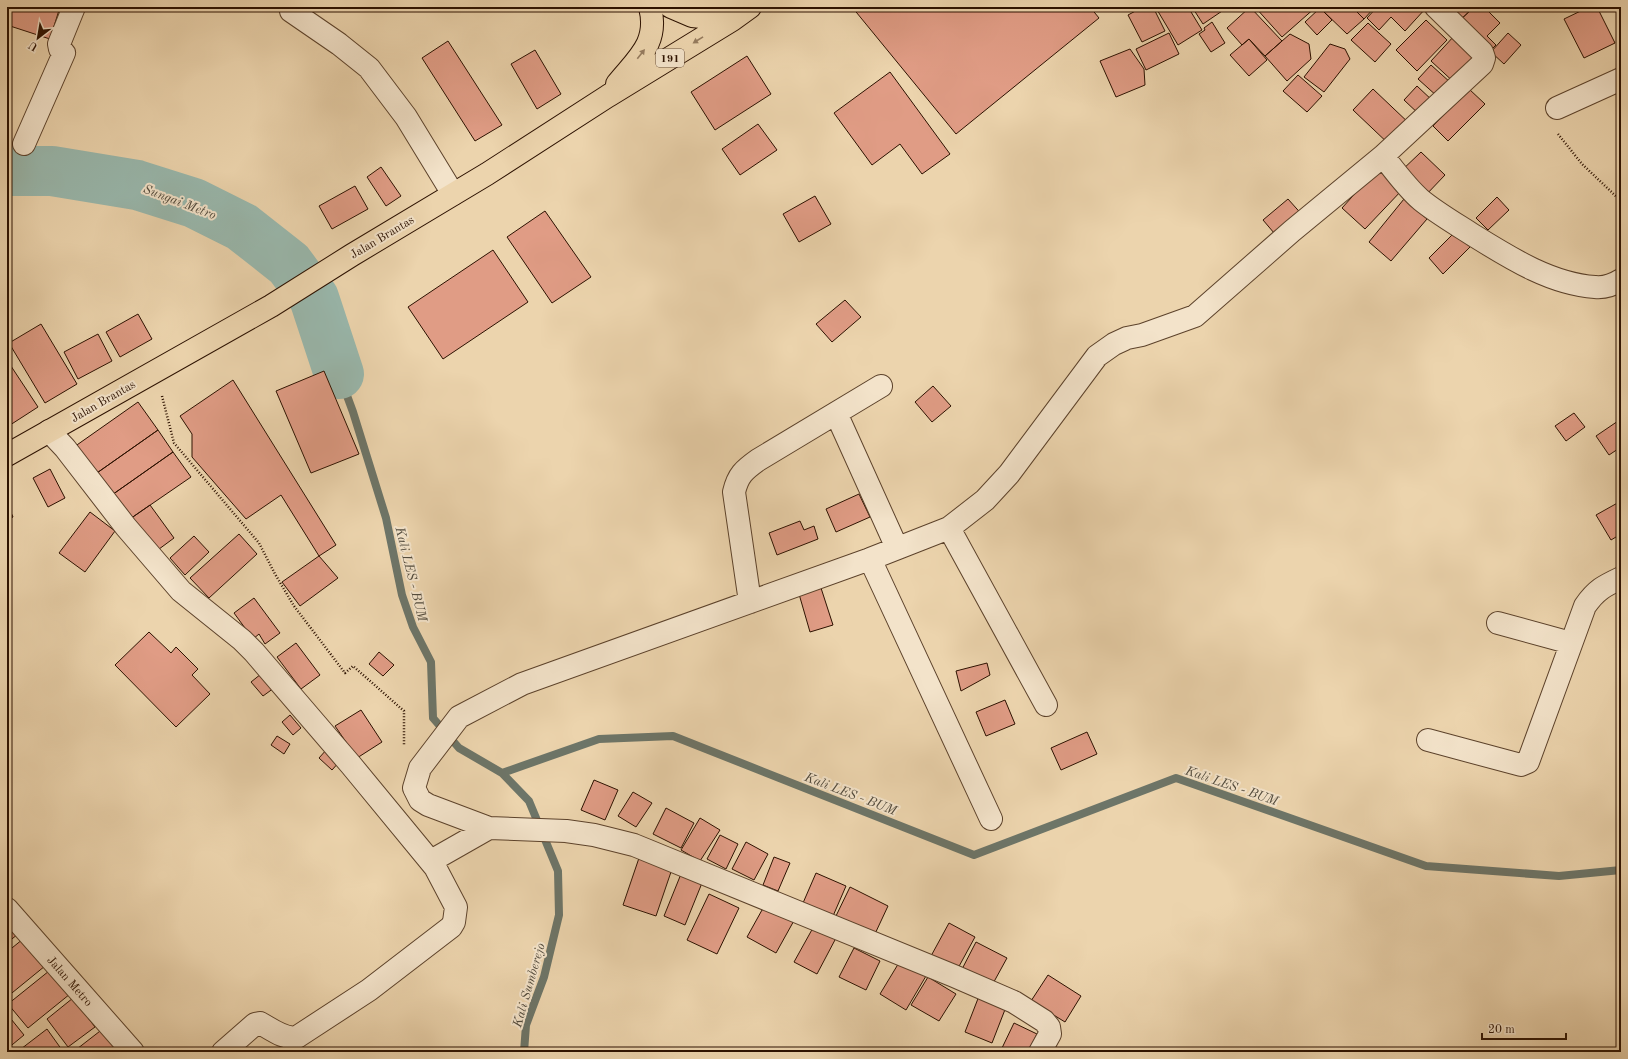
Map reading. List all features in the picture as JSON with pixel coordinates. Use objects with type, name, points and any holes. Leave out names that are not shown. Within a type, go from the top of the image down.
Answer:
[{"type":"main road","name":"191","points":[[608,96],[649,44],[653,25],[650,7]]},
{"type":"main road","points":[[671,7],[692,16],[732,20]]},
{"type":"main road","name":"Jalan Brantas","points":[[7,455],[271,306],[352,255],[487,174],[608,96],[732,20],[750,7]]},
{"type":"street","points":[[24,144],[64,54],[60,49],[59,44],[74,7]]},
{"type":"street","points":[[1040,1052],[1050,1034],[1049,1026],[1044,1021],[1014,1002],[947,973],[634,845],[594,835],[560,831],[489,828],[420,800],[414,788],[420,768],[459,717],[522,684],[870,559],[949,528],[985,500],[1009,474],[1097,356],[1114,344],[1127,338],[1142,335],[1195,316],[1292,231],[1383,156],[1482,64],[1484,58],[1482,52],[1436,7]]},
{"type":"street","points":[[287,8],[339,44],[369,68],[406,117],[453,194]]},
{"type":"street","points":[[1557,108],[1621,79]]},
{"type":"street","points":[[1383,156],[1420,199],[1457,226],[1515,260],[1538,271],[1569,282],[1596,288],[1609,286],[1621,280]]},
{"type":"street","points":[[750,602],[734,492],[737,480],[745,470],[758,460],[881,386]]},
{"type":"street","points":[[836,413],[897,548]]},
{"type":"street","points":[[50,431],[65,448],[126,527],[181,591],[242,640],[254,652],[351,765],[435,867],[456,907],[454,922],[451,927],[369,990],[297,1037],[292,1038],[284,1036],[260,1023],[255,1024],[223,1052]]},
{"type":"street","points":[[949,528],[1046,706]]},
{"type":"street","points":[[870,559],[991,819]]},
{"type":"street","points":[[1428,740],[1522,765],[1525,764],[1530,759],[1583,612],[1594,594],[1604,586],[1621,578]]},
{"type":"street","points":[[1498,623],[1571,643]]},
{"type":"street","points":[[435,867],[435,862],[438,857],[489,828]]},
{"type":"street","name":"Jalan Metro","points":[[7,910],[133,1052]]},
{"type":"path","points":[[1557,108],[1552,116],[1555,130],[1582,164],[1621,201]]},
{"type":"path","points":[[155,371],[174,443],[259,543],[294,606],[345,673],[353,666],[404,711],[404,755],[420,768]]},
{"type":"building","points":[[7,7],[60,7],[50,39],[7,25]]},
{"type":"building","points":[[852,7],[1090,7],[1099,18],[956,134]]},
{"type":"building","points":[[1143,7],[1153,7],[1165,31],[1142,42],[1128,15]]},
{"type":"building","points":[[1188,7],[1202,30],[1178,45],[1156,8]]},
{"type":"building","points":[[1192,7],[1228,7],[1203,24]]},
{"type":"building","points":[[1250,7],[1282,41],[1265,56],[1249,39],[1242,45],[1227,28]]},
{"type":"building","points":[[1255,7],[1316,7],[1282,37]]},
{"type":"building","points":[[1352,7],[1375,7],[1364,19]]},
{"type":"building","points":[[1352,7],[1364,19],[1347,34],[1320,8]]},
{"type":"building","points":[[1377,7],[1426,8],[1405,31],[1391,17],[1379,30],[1367,18]]},
{"type":"building","points":[[1439,7],[1474,7],[1456,24]]},
{"type":"building","points":[[1474,7],[1484,7],[1500,23],[1487,36],[1496,45],[1486,55],[1456,24]]},
{"type":"building","points":[[1589,7],[1597,7],[1615,43],[1584,58],[1564,19]]},
{"type":"building","points":[[1320,8],[1332,20],[1317,35],[1305,22]]},
{"type":"building","points":[[1426,20],[1447,40],[1417,71],[1396,50]]},
{"type":"building","points":[[1212,22],[1225,43],[1211,52],[1199,34]]},
{"type":"building","points":[[1368,23],[1391,44],[1375,62],[1351,40]]},
{"type":"building","points":[[1169,33],[1179,54],[1146,70],[1136,49]]},
{"type":"building","points":[[1508,33],[1521,45],[1504,64],[1491,52]]},
{"type":"building","points":[[1290,34],[1309,44],[1311,59],[1287,81],[1265,56]]},
{"type":"building","points":[[1455,35],[1481,60],[1457,85],[1431,61]]},
{"type":"building","points":[[1249,39],[1267,60],[1249,76],[1230,55]]},
{"type":"building","points":[[448,41],[502,125],[475,141],[422,58]]},
{"type":"building","points":[[1330,44],[1345,49],[1350,59],[1324,92],[1304,77]]},
{"type":"building","points":[[1130,49],[1144,69],[1145,85],[1116,97],[1100,61]]},
{"type":"building","points":[[535,50],[561,94],[537,109],[511,64]]},
{"type":"building","points":[[747,56],[771,94],[715,130],[691,92]]},
{"type":"building","points":[[1431,65],[1451,83],[1438,97],[1418,79]]},
{"type":"building","points":[[890,72],[950,154],[922,174],[900,144],[872,165],[834,113]]},
{"type":"building","points":[[1298,75],[1322,96],[1307,112],[1283,91]]},
{"type":"building","points":[[1417,86],[1434,102],[1421,116],[1404,100]]},
{"type":"building","points":[[1373,89],[1412,126],[1392,147],[1353,110]]},
{"type":"building","points":[[1469,89],[1485,104],[1448,141],[1433,126]]},
{"type":"building","points":[[758,124],[777,150],[740,175],[722,149]]},
{"type":"building","points":[[1421,152],[1445,175],[1424,197],[1399,173]]},
{"type":"building","points":[[381,167],[401,196],[386,206],[367,177]]},
{"type":"building","points":[[1379,167],[1403,189],[1365,229],[1342,208]]},
{"type":"building","points":[[355,186],[368,209],[332,229],[319,206]]},
{"type":"building","points":[[815,196],[831,224],[799,242],[783,214]]},
{"type":"building","points":[[1497,197],[1509,210],[1488,230],[1476,218]]},
{"type":"building","points":[[1288,199],[1305,218],[1280,240],[1263,220]]},
{"type":"building","points":[[1404,199],[1427,219],[1391,261],[1369,242]]},
{"type":"building","points":[[545,211],[591,277],[552,303],[507,237]]},
{"type":"building","points":[[1457,230],[1472,245],[1443,274],[1429,258]]},
{"type":"building","points":[[493,250],[528,302],[443,359],[408,307]]},
{"type":"building","points":[[845,300],[861,317],[832,342],[816,324]]},
{"type":"building","points":[[138,314],[152,339],[120,357],[106,332]]},
{"type":"building","points":[[41,324],[77,384],[45,403],[9,343]]},
{"type":"building","points":[[98,334],[112,361],[78,379],[64,352]]},
{"type":"building","points":[[7,360],[38,407],[7,427]]},
{"type":"building","points":[[324,371],[359,454],[311,473],[276,391]]},
{"type":"building","points":[[233,380],[336,545],[319,556],[281,495],[246,519],[192,457],[192,434],[180,416]]},
{"type":"building","points":[[933,386],[951,406],[932,422],[915,402]]},
{"type":"building","points":[[138,402],[158,430],[94,475],[74,447]]},
{"type":"building","points":[[1574,413],[1585,427],[1566,441],[1555,426]]},
{"type":"building","points":[[1621,419],[1621,447],[1609,455],[1596,436]]},
{"type":"building","points":[[158,430],[173,452],[109,497],[94,475]]},
{"type":"building","points":[[173,452],[191,477],[127,521],[109,497]]},
{"type":"building","points":[[50,469],[65,498],[48,507],[33,478]]},
{"type":"building","points":[[859,494],[870,517],[836,532],[826,509]]},
{"type":"building","points":[[1621,501],[1621,534],[1611,540],[1596,515]]},
{"type":"building","points":[[7,504],[13,517],[7,520]]},
{"type":"building","points":[[150,505],[174,538],[151,555],[127,521]]},
{"type":"building","points":[[90,512],[115,531],[85,572],[59,553]]},
{"type":"building","points":[[800,521],[804,530],[814,526],[818,539],[777,555],[769,533]]},
{"type":"building","points":[[239,534],[257,554],[209,598],[190,578]]},
{"type":"building","points":[[194,536],[209,552],[185,575],[170,558]]},
{"type":"building","points":[[319,556],[338,578],[300,606],[282,582]]},
{"type":"building","points":[[821,588],[833,625],[810,632],[799,594]]},
{"type":"building","points":[[254,598],[280,633],[265,644],[259,634],[253,639],[234,613]]},
{"type":"building","points":[[149,632],[171,653],[176,647],[198,669],[192,675],[210,694],[176,727],[115,665]]},
{"type":"building","points":[[296,643],[320,675],[301,689],[277,657]]},
{"type":"building","points":[[379,652],[394,665],[383,676],[369,664]]},
{"type":"building","points":[[987,663],[990,675],[961,691],[956,671]]},
{"type":"building","points":[[261,674],[274,688],[263,696],[251,682]]},
{"type":"building","points":[[1005,700],[1015,724],[986,736],[976,712]]},
{"type":"building","points":[[361,710],[382,742],[357,758],[335,726]]},
{"type":"building","points":[[290,715],[301,728],[293,735],[282,722]]},
{"type":"building","points":[[1087,732],[1097,754],[1061,770],[1051,748]]},
{"type":"building","points":[[277,736],[290,744],[284,754],[271,745]]},
{"type":"building","points":[[327,749],[340,761],[332,770],[319,758]]},
{"type":"building","points":[[594,780],[618,790],[605,820],[581,810]]},
{"type":"building","points":[[633,792],[652,803],[636,827],[618,816]]},
{"type":"building","points":[[666,808],[694,823],[681,848],[653,834]]},
{"type":"building","points":[[700,818],[720,830],[700,861],[681,850]]},
{"type":"building","points":[[720,835],[738,844],[726,869],[707,859]]},
{"type":"building","points":[[746,842],[768,854],[754,880],[732,869]]},
{"type":"building","points":[[774,857],[790,863],[778,891],[763,885]]},
{"type":"building","points":[[639,858],[672,869],[656,916],[623,905]]},
{"type":"building","points":[[816,873],[846,886],[833,916],[803,903]]},
{"type":"building","points":[[681,874],[702,883],[685,925],[664,916]]},
{"type":"building","points":[[850,887],[888,906],[874,936],[835,918]]},
{"type":"building","points":[[709,894],[739,908],[717,954],[687,940]]},
{"type":"building","points":[[767,901],[796,917],[776,953],[747,937]]},
{"type":"building","points":[[949,923],[975,937],[957,970],[931,956]]},
{"type":"building","points":[[11,924],[18,934],[7,943],[7,928]]},
{"type":"building","points":[[814,926],[836,938],[817,974],[794,962]]},
{"type":"building","points":[[23,939],[45,966],[7,997],[7,952]]},
{"type":"building","points":[[976,942],[1007,958],[990,989],[960,973]]},
{"type":"building","points":[[854,948],[880,961],[866,990],[839,977]]},
{"type":"building","points":[[900,961],[926,976],[906,1010],[880,994]]},
{"type":"building","points":[[49,971],[70,994],[28,1028],[8,1004]]},
{"type":"building","points":[[1048,975],[1081,996],[1065,1022],[1031,1001]]},
{"type":"building","points":[[928,977],[956,994],[939,1021],[911,1005]]},
{"type":"building","points":[[979,996],[1006,1007],[992,1043],[965,1032]]},
{"type":"building","points":[[73,998],[95,1027],[68,1047],[47,1019]]},
{"type":"building","points":[[7,1014],[24,1035],[7,1049]]},
{"type":"building","points":[[1014,1023],[1037,1034],[1028,1052],[1009,1052],[1002,1048]]},
{"type":"building","points":[[104,1028],[122,1052],[73,1052]]},
{"type":"building","points":[[47,1029],[62,1050],[60,1052],[17,1052]]},
{"type":"waterway","name":"Sungai Metro","points":[[7,171],[52,171],[137,185],[194,203],[242,227],[289,264],[314,298],[339,374]]},
{"type":"waterway","name":"Kali LES - BUM","points":[[339,374],[353,412],[386,518],[402,595],[413,627],[431,662],[433,718],[459,748],[502,773],[529,801],[558,871],[559,915],[544,977],[526,1025],[524,1052]]},
{"type":"waterway","name":"Kali LES - BUM","points":[[502,773],[599,739],[673,736],[974,855],[1176,778],[1426,866],[1559,876],[1621,870]]},
{"type":"water label","name":"Kali Sumberejo","points":[[528,985]]}]
